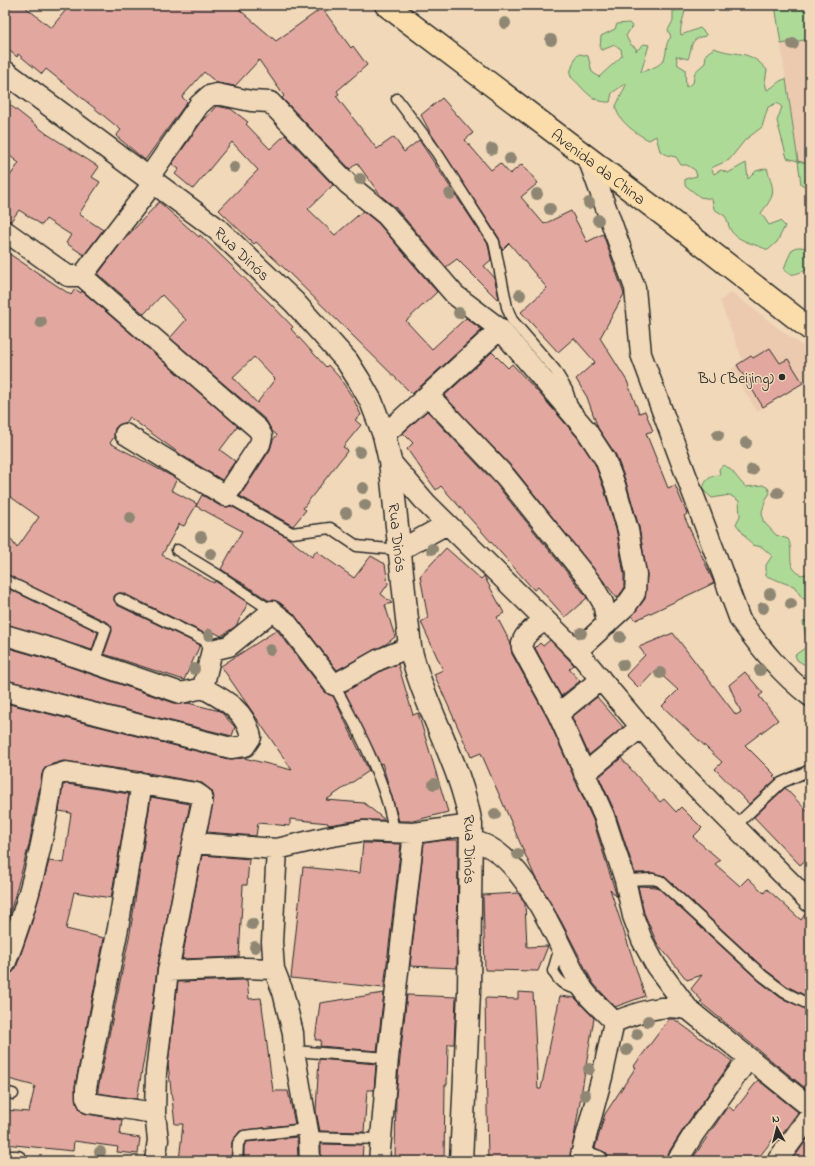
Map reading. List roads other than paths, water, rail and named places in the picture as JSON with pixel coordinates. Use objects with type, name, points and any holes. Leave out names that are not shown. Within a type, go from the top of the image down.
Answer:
[{"type":"main road","name":"Avenida da China","points":[[386,5],[810,329]]},
{"type":"street","name":"Rua Dinós","points":[[5,72],[217,229],[320,329],[347,361],[360,380],[371,401],[384,436],[390,461],[410,647],[417,671],[461,786],[468,808],[471,833],[467,1052],[461,1161]]},
{"type":"street","points":[[82,276],[151,179],[199,105],[209,96],[217,94],[250,101],[270,102],[348,184],[386,214],[455,295],[500,329],[586,430],[605,459],[622,508],[636,574],[635,593],[632,600],[577,651]]},
{"type":"street","points":[[588,158],[635,288],[641,354],[740,620],[759,646],[798,686],[810,696]]},
{"type":"street","points":[[5,231],[68,276],[82,276],[261,432],[262,441],[226,496],[125,434]]},
{"type":"street","points":[[384,436],[500,329]]},
{"type":"street","points":[[428,395],[505,476],[592,584],[603,603],[607,624]]},
{"type":"street","points":[[390,461],[427,504],[577,651],[667,758],[810,902]]},
{"type":"street","points":[[400,550],[447,524]]},
{"type":"street","points":[[203,688],[212,650],[229,646],[272,611],[286,622],[334,685],[378,660],[410,647]]},
{"type":"street","points":[[545,620],[525,636],[522,644],[558,714],[604,816],[625,880],[629,904],[637,928],[656,966],[690,1010],[748,1059],[810,1107]]},
{"type":"street","points":[[5,635],[94,663],[181,694],[203,688],[229,703],[243,716],[251,737],[245,746],[231,748],[5,692]]},
{"type":"street","points":[[558,714],[601,679]]},
{"type":"street","points":[[584,774],[641,727]]},
{"type":"street","points":[[5,964],[38,856],[48,815],[53,776],[66,772],[142,783],[196,793],[202,797],[202,804],[168,971],[156,1072],[155,1113],[158,1140],[155,1161]]},
{"type":"street","points":[[142,783],[131,857],[86,1088],[86,1097],[89,1103],[155,1113]]},
{"type":"street","points":[[194,843],[277,849],[326,837],[363,831],[394,833],[471,833],[508,863],[532,892],[584,990],[614,1022]]},
{"type":"street","points":[[380,1161],[380,1139],[388,1058],[414,833]]},
{"type":"street","points":[[277,849],[272,942],[274,969],[288,1011],[308,1133],[310,1161]]},
{"type":"street","points":[[650,1010],[657,995],[656,966]]},
{"type":"street","points":[[168,971],[245,968],[274,969]]},
{"type":"street","points":[[614,1022],[650,1010],[674,1007],[690,1010]]},
{"type":"street","points":[[586,1159],[614,1022]]},
{"type":"street","points":[[677,1161],[695,1132],[748,1059]]},
{"type":"street","points":[[777,1161],[810,1116]]},
{"type":"street","points":[[5,1160],[17,1161]]},
{"type":"lane","points":[[397,99],[437,153],[494,242],[507,307],[512,320],[547,360],[567,390],[573,416]]},
{"type":"lane","points":[[226,496],[292,533],[330,528],[357,546],[400,550]]},
{"type":"lane","points":[[177,550],[272,611]]},
{"type":"lane","points":[[5,580],[106,629],[94,663]]},
{"type":"lane","points":[[120,599],[204,640],[212,650]]},
{"type":"lane","points":[[334,685],[353,719],[383,790],[394,833]]},
{"type":"lane","points":[[735,826],[781,783],[810,770]]},
{"type":"lane","points":[[625,880],[654,878],[660,881],[763,976],[784,992],[810,1005]]},
{"type":"lane","points":[[294,1051],[388,1058]]},
{"type":"lane","points":[[237,1161],[238,1143],[244,1136],[308,1133],[380,1139]]},
{"type":"place","name":"BJ (Beijing)","points":[[782,377]]}]
